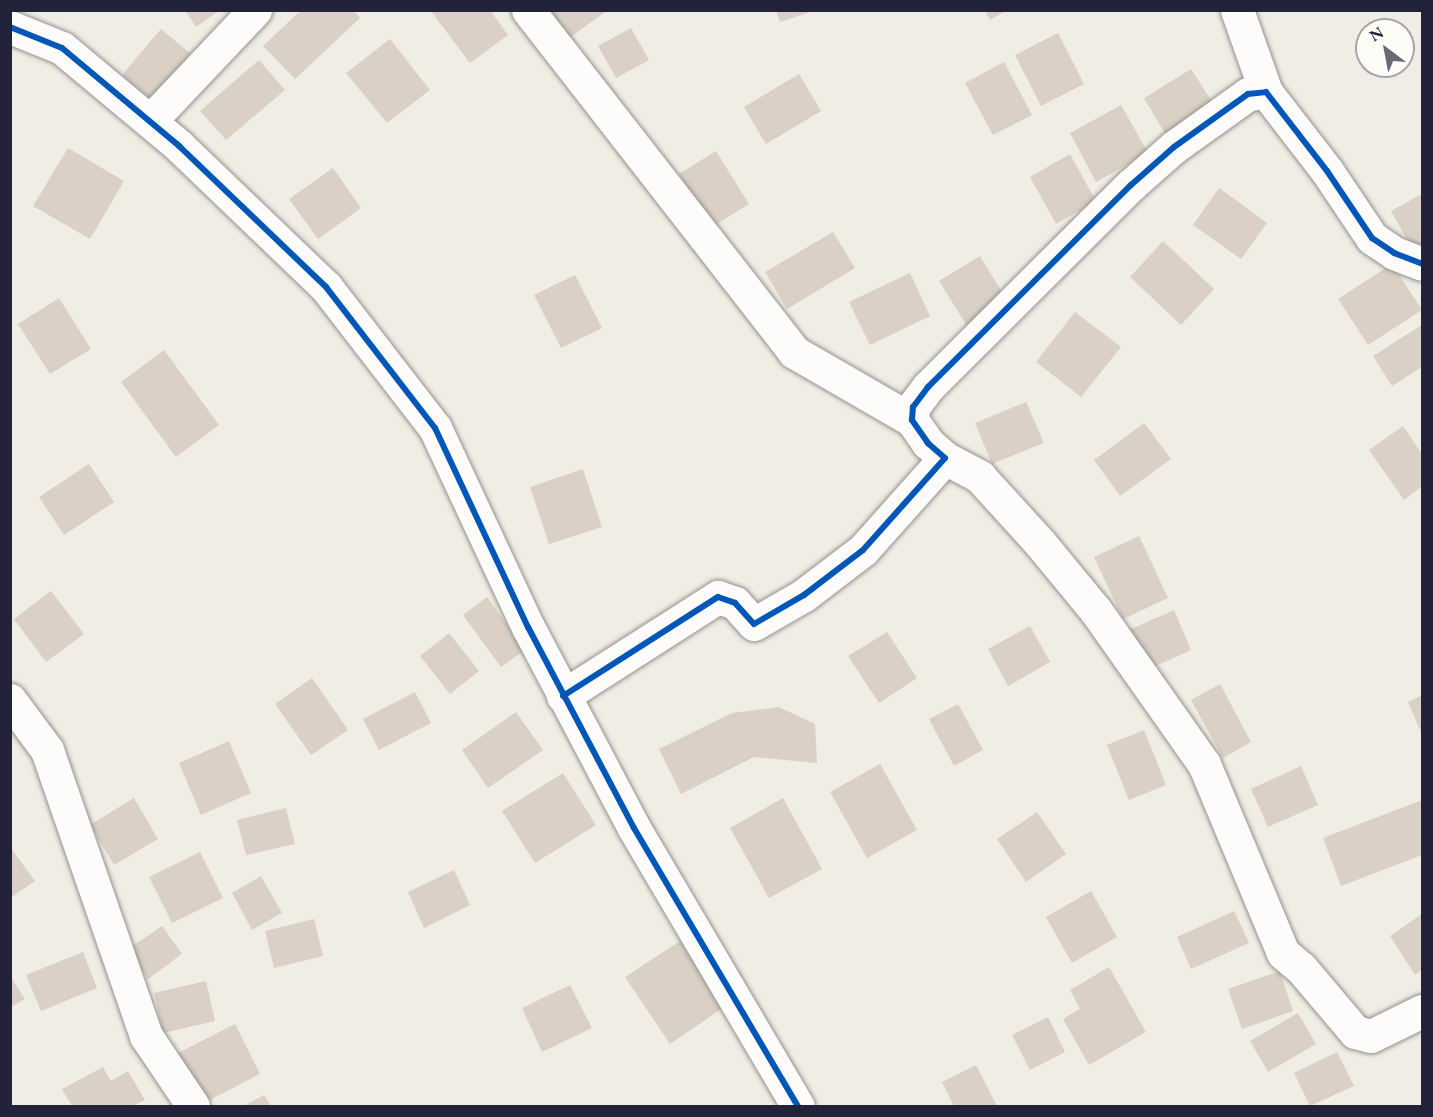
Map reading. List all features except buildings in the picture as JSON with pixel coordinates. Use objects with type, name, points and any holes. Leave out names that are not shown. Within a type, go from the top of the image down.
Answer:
[{"type":"street","points":[[150,121],[255,10]]},
{"type":"street","points":[[528,10],[794,352],[912,420],[928,443],[945,458],[980,477],[1040,543],[1096,611],[1204,764],[1283,953],[1301,968],[1355,1032],[1371,1036],[1422,1011]]},
{"type":"street","points":[[1237,10],[1266,92],[1332,178],[1372,238],[1422,264]]},
{"type":"street","points":[[10,27],[62,48],[150,121],[326,287],[435,428],[563,696],[634,828],[798,1107]]},
{"type":"street","points":[[912,420],[913,407],[944,369],[1038,282],[1096,217],[1204,124],[1248,94],[1266,92]]},
{"type":"street","points":[[563,696],[718,597],[735,603],[754,624],[778,611],[862,550],[945,458]]},
{"type":"street","points":[[10,700],[47,750],[146,1036],[193,1107]]},
{"type":"cycle path","points":[[10,27],[62,48],[179,146],[326,287],[435,428],[528,627],[634,828],[798,1106]]},
{"type":"cycle path","points":[[563,696],[718,597],[735,603],[754,624],[804,595],[863,550],[945,458],[928,443],[912,420],[913,407],[928,387],[1131,185],[1174,147],[1248,94],[1266,92],[1327,171],[1372,238],[1394,253],[1422,264]]}]
